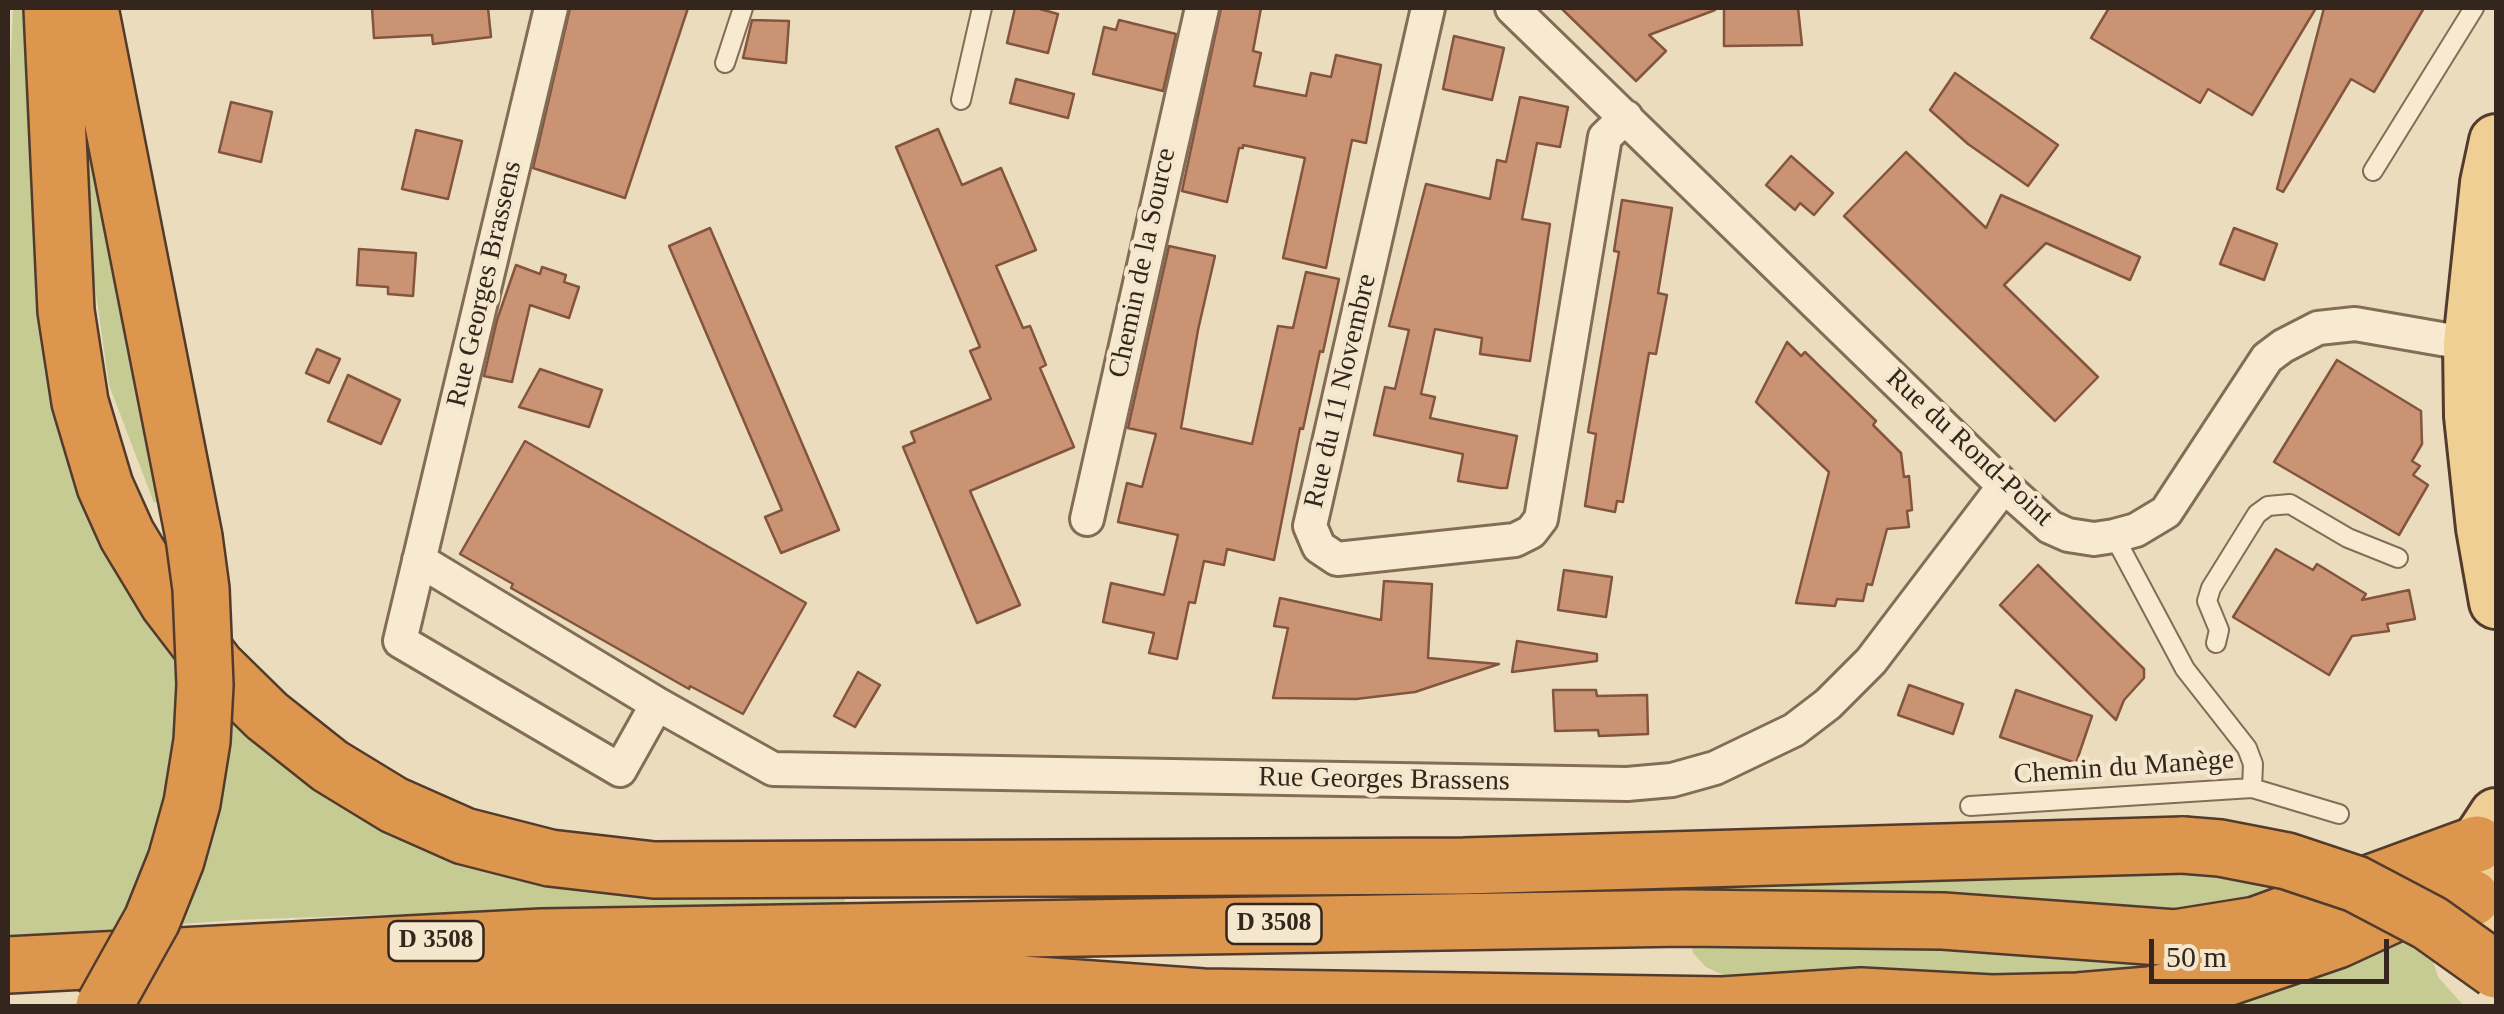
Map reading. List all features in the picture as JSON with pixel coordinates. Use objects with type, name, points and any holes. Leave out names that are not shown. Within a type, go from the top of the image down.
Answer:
[{"type":"highway","points":[[52,8],[66,311],[80,402],[106,486],[127,535],[168,603],[208,654],[266,716],[330,766],[394,805],[464,836],[550,858],[654,870],[1464,866],[2183,845],[2287,861],[2356,884],[2430,923],[2496,970]]},
{"type":"highway","points":[[90,8],[187,493],[201,589],[205,685],[202,740],[192,803],[176,860],[152,920],[106,1006]]},
{"type":"highway","name":"D 3508","points":[[8,966],[542,937],[1684,918],[1942,922],[2145,937],[2204,936],[2256,926],[2487,829]]},
{"type":"highway","points":[[708,868],[1684,918]]},
{"type":"highway","name":"D 3508","points":[[106,1006],[490,984],[980,981],[1203,997],[1730,1006],[1861,996],[1992,1003],[2149,995],[2226,978],[2429,903],[2484,919]]},
{"type":"highway","points":[[1120,1006],[1203,997]]},
{"type":"main road","points":[[2496,141],[2489,238],[2470,344],[2473,434],[2496,602]]},
{"type":"main road","points":[[2484,919],[2470,870],[2487,829]]},
{"type":"street","name":"Rue Georges Brassens","points":[[551,8],[400,641],[620,770],[658,704]]},
{"type":"street","name":"Chemin de la Source","points":[[1087,520],[1202,8]]},
{"type":"street","name":"Rue du 11 Novembre","points":[[1428,8],[1310,526],[1319,546],[1336,559],[1515,540],[1531,532],[1541,519],[1605,136],[1626,117]]},
{"type":"street","name":"Rue du Rond-Point","points":[[1512,8],[2004,486],[2050,527],[2068,535],[2094,539],[2114,536],[2136,530],[2166,512],[2255,374],[2283,346],[2318,328],[2355,324],[2470,344]]},
{"type":"street","name":"Rue Georges Brassens","points":[[420,560],[772,769],[1627,784],[1672,780],[1714,768],[1794,730],[1828,704],[1872,662],[2004,486]]},
{"type":"lane","points":[[725,63],[744,8]]},
{"type":"lane","points":[[961,100],[982,8]]},
{"type":"lane","points":[[2373,171],[2474,8]]},
{"type":"lane","points":[[2216,643],[2219,630],[2207,601],[2211,588],[2257,514],[2268,506],[2290,504],[2348,538],[2398,558]]},
{"type":"lane","points":[[2114,536],[2185,669],[2247,748],[2253,764],[2252,788]]},
{"type":"lane","name":"Chemin du Manège","points":[[1970,806],[2252,788],[2339,814]]},
{"type":"green space","points":[[13,8],[29,8],[75,463],[350,804],[844,894],[845,904],[236,920],[8,937],[8,114]]},
{"type":"green space","points":[[77,78],[170,497],[154,503],[109,385],[92,266]]},
{"type":"green space","points":[[2161,872],[2243,877],[2295,889],[2199,920],[1705,897],[1705,889]]},
{"type":"green space","points":[[2399,937],[2432,958],[2438,977],[2464,1006],[2186,1006]]},
{"type":"green space","points":[[1700,939],[2208,951],[2148,986],[1732,979],[1706,967],[1693,953],[1692,946]]},
{"type":"building","points":[[372,8],[488,8],[491,37],[433,44],[432,35],[374,38]]},
{"type":"building","points":[[570,8],[688,8],[625,198],[533,168]]},
{"type":"building","points":[[1015,8],[1058,14],[1048,53],[1007,43]]},
{"type":"building","points":[[1221,8],[1261,8],[1253,51],[1261,53],[1254,86],[1306,96],[1311,73],[1331,77],[1336,55],[1381,65],[1366,143],[1352,140],[1326,268],[1283,258],[1305,158],[1243,145],[1239,148],[1227,202],[1182,191]]},
{"type":"building","points":[[1561,8],[1715,10],[1649,35],[1666,51],[1636,81]]},
{"type":"building","points":[[1724,8],[1798,8],[1802,45],[1724,46]]},
{"type":"building","points":[[2109,8],[2316,8],[2252,115],[2208,89],[2200,103],[2091,38]]},
{"type":"building","points":[[2324,8],[2424,8],[2374,92],[2351,79],[2283,192],[2277,189]]},
{"type":"building","points":[[752,20],[789,21],[786,63],[743,58]]},
{"type":"building","points":[[1119,20],[1176,34],[1163,91],[1093,74],[1104,27],[1116,30]]},
{"type":"building","points":[[1454,36],[1504,48],[1492,100],[1443,89]]},
{"type":"building","points":[[1955,73],[2058,145],[2028,186],[1968,144],[1930,110]]},
{"type":"building","points":[[1016,79],[1074,94],[1068,118],[1010,103]]},
{"type":"building","points":[[1520,97],[1568,107],[1560,147],[1537,143],[1522,219],[1550,224],[1530,361],[1480,354],[1482,338],[1435,329],[1421,394],[1435,397],[1430,418],[1517,436],[1507,488],[1500,488],[1458,481],[1463,454],[1374,435],[1385,387],[1395,389],[1409,330],[1389,326],[1426,184],[1490,199],[1497,160],[1506,162]]},
{"type":"building","points":[[231,102],[272,112],[261,162],[219,152]]},
{"type":"building","points":[[938,129],[962,185],[1001,168],[1036,250],[996,266],[1023,328],[1030,326],[1046,365],[1040,368],[1074,447],[970,491],[1020,605],[977,623],[903,447],[915,442],[911,432],[991,399],[970,351],[980,347],[896,147]]},
{"type":"building","points":[[416,130],[462,141],[448,199],[402,189]]},
{"type":"building","points":[[1906,152],[1986,228],[2001,195],[2140,257],[2130,280],[2046,243],[2004,285],[2098,377],[2055,421],[1844,216]]},
{"type":"building","points":[[1791,156],[1833,193],[1814,215],[1800,203],[1795,210],[1766,185]]},
{"type":"building","points":[[1622,200],[1672,208],[1658,293],[1667,295],[1656,354],[1649,353],[1623,502],[1617,501],[1615,512],[1585,506],[1596,434],[1588,432],[1619,252],[1614,251]]},
{"type":"building","points":[[710,228],[839,530],[781,553],[765,517],[782,510],[669,246]]},
{"type":"building","points":[[2234,228],[2277,244],[2264,280],[2220,264]]},
{"type":"building","points":[[1169,246],[1215,256],[1181,428],[1252,444],[1278,326],[1293,328],[1306,272],[1339,279],[1303,429],[1300,428],[1274,560],[1227,549],[1224,565],[1204,561],[1195,603],[1189,602],[1177,659],[1149,653],[1154,633],[1103,622],[1111,583],[1164,595],[1178,535],[1118,522],[1127,483],[1142,487],[1156,434],[1128,428]]},
{"type":"building","points":[[359,249],[416,253],[413,296],[388,294],[388,287],[357,285]]},
{"type":"building","points":[[516,265],[540,274],[542,267],[566,275],[564,282],[579,287],[569,318],[530,305],[512,382],[484,376],[497,320]]},
{"type":"building","points":[[1787,342],[1801,356],[1805,352],[1876,421],[1873,425],[1901,453],[1904,477],[1909,476],[1909,527],[1887,529],[1872,585],[1867,584],[1863,601],[1837,599],[1835,606],[1796,603],[1829,472],[1756,402]]},
{"type":"building","points":[[317,349],[340,359],[329,383],[306,373]]},
{"type":"building","points":[[2337,360],[2421,411],[2422,444],[2412,461],[2420,466],[2413,475],[2428,485],[2399,535],[2274,462]]},
{"type":"building","points":[[540,369],[602,390],[589,427],[519,407]]},
{"type":"building","points":[[348,375],[400,400],[381,444],[328,421]]},
{"type":"building","points":[[525,441],[806,603],[743,714],[690,686],[689,689],[511,588],[513,584],[460,554]]},
{"type":"building","points":[[2276,549],[2313,570],[2317,564],[2366,594],[2362,600],[2409,590],[2415,619],[2387,624],[2389,631],[2352,636],[2329,675],[2233,617]]},
{"type":"building","points":[[2038,565],[2144,669],[2144,678],[2124,700],[2116,720],[2000,605]]},
{"type":"building","points":[[1564,570],[1612,577],[1606,617],[1558,610]]},
{"type":"building","points":[[1384,581],[1432,584],[1428,658],[1499,664],[1415,692],[1356,699],[1273,698],[1288,628],[1274,626],[1280,598],[1381,620]]},
{"type":"building","points":[[1517,641],[1597,654],[1597,661],[1512,672]]},
{"type":"building","points":[[858,672],[880,685],[855,727],[834,716]]},
{"type":"building","points":[[1909,685],[1963,704],[1953,734],[1898,715]]},
{"type":"building","points":[[1553,690],[1596,690],[1597,696],[1647,695],[1648,734],[1599,736],[1598,730],[1555,731]]},
{"type":"building","points":[[2016,690],[2092,716],[2076,763],[2000,737]]}]
